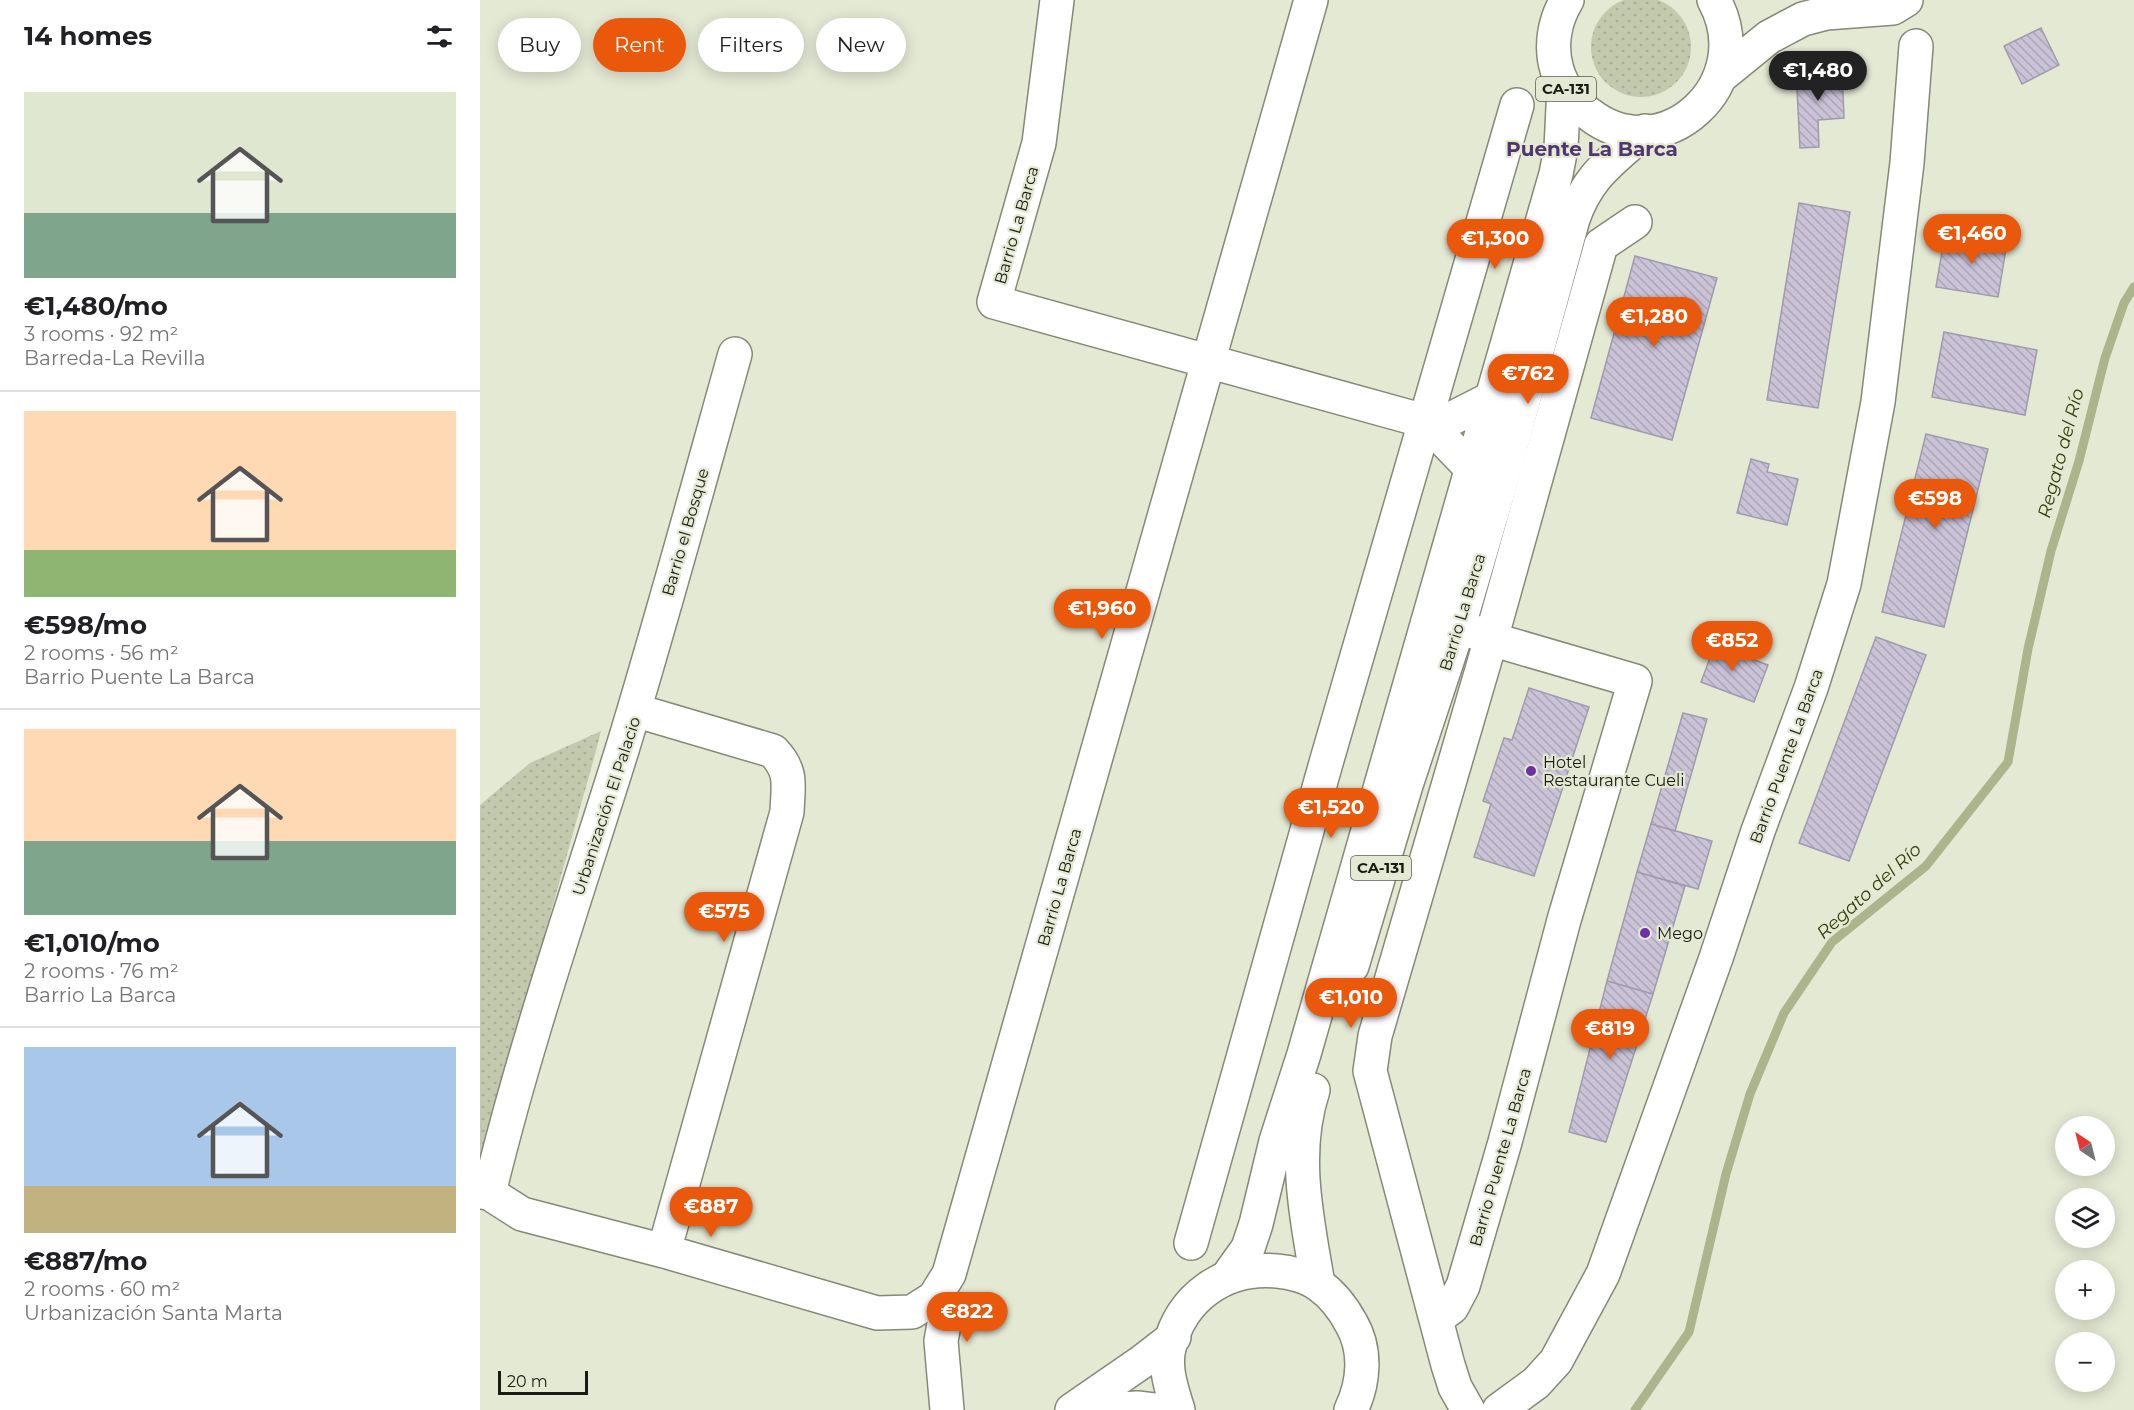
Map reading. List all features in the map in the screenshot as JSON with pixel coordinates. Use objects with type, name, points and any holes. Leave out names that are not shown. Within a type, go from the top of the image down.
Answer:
[{"type":"street","name":"Barrio La Barca","points":[[1057,0],[1039,143],[994,302],[1208,360],[1453,441]]},
{"type":"street","name":"Barrio La Barca","points":[[934,1298],[949,1274],[1311,0]]},
{"type":"street","name":"CA-131","points":[[1560,6],[1554,35],[1554,53],[1564,87],[1582,109],[1599,121],[1618,128],[1645,131],[1662,129],[1691,115],[1704,104],[1714,90],[1726,59],[1727,42],[1725,25],[1714,0]]},
{"type":"street","name":"CA-131","points":[[1721,76],[1769,37],[1803,19],[1826,14],[1893,8],[1906,0]]},
{"type":"street","name":"Barrio Puente La Barca","points":[[1499,1410],[1533,1397],[1556,1361],[1603,1274],[1712,969],[1758,831],[1811,688],[1844,585],[1878,402],[1907,163],[1916,46]]},
{"type":"street","name":"Barrio La Barca","points":[[1191,1243],[1453,441],[1492,398],[1557,167],[1561,148],[1564,87]]},
{"type":"street","name":"Barrio La Barca","points":[[1228,1276],[1248,1248],[1276,1142],[1307,1043],[1453,441],[1516,105]]},
{"type":"street","name":"Barrio La Barca","points":[[1318,1284],[1304,1201],[1301,1155],[1306,1112],[1459,625],[1573,219],[1585,191],[1595,177],[1645,131]]},
{"type":"street","points":[[1468,1410],[1455,1387],[1370,1071],[1375,1036],[1491,639],[1601,245],[1635,222]]},
{"type":"street","points":[[1453,441],[1490,439],[1498,431],[1530,317],[1545,294],[1556,285]]},
{"type":"street","name":"Barrio el Bosque","points":[[634,710],[735,354]]},
{"type":"street","points":[[1453,441],[1492,398]]},
{"type":"street","points":[[1453,441],[1478,482],[1477,508],[1449,606],[1452,620],[1459,625]]},
{"type":"street","name":"Barrio Puente La Barca","points":[[1436,1319],[1452,1307],[1463,1286],[1505,1142],[1564,920],[1635,681],[1491,639],[1459,625]]},
{"type":"street","name":"Urbanización El Palacio","points":[[484,1192],[634,710],[773,751],[784,763],[788,783],[787,812],[664,1251]]},
{"type":"street","points":[[484,1192],[522,1214],[664,1251],[877,1313],[912,1312],[934,1298],[946,1313],[941,1341],[947,1410]]},
{"type":"street","points":[[1178,1410],[1169,1382],[1169,1349],[1180,1318],[1201,1293],[1228,1276],[1259,1269],[1290,1272],[1318,1284],[1342,1305],[1357,1332],[1363,1363],[1359,1394],[1351,1410]]},
{"type":"street","points":[[1072,1410],[1143,1362],[1174,1336]]},
{"type":"street","points":[[1103,1410],[1137,1408],[1154,1410]]},
{"type":"green space","points":[[1628,-1],[1654,-1],[1669,6],[1682,19],[1690,37],[1690,57],[1682,75],[1669,88],[1651,96],[1631,96],[1613,88],[1600,75],[1592,57],[1592,37],[1600,19],[1613,6]]},
{"type":"green space","points":[[601,731],[480,1166],[480,805],[530,763]]},
{"type":"building","points":[[2041,28],[2059,65],[2022,84],[2004,46]]},
{"type":"building","points":[[1842,68],[1844,118],[1818,120],[1819,147],[1800,148],[1796,70]]},
{"type":"building","points":[[1799,203],[1850,212],[1818,408],[1767,400]]},
{"type":"building","points":[[1945,234],[2007,243],[1998,297],[1936,287]]},
{"type":"building","points":[[1635,256],[1717,278],[1672,440],[1591,418]]},
{"type":"building","points":[[1944,332],[2037,350],[2025,415],[1932,397]]},
{"type":"building","points":[[1926,434],[1988,449],[1944,627],[1882,612]]},
{"type":"building","points":[[1751,459],[1769,464],[1767,472],[1798,479],[1787,525],[1737,513]]},
{"type":"building","points":[[1876,637],[1926,655],[1849,861],[1799,843]]},
{"type":"building","points":[[1703,641],[1768,665],[1754,702],[1701,682],[1710,658],[1698,654]]},
{"type":"building","name":"Hotel Restaurante Cueli","points":[[1529,688],[1589,707],[1534,876],[1474,857],[1491,804],[1483,801],[1504,738],[1512,740]]},
{"type":"building","points":[[1683,713],[1707,719],[1675,831],[1651,824]]},
{"type":"building","points":[[1651,824],[1712,841],[1698,889],[1637,872]]},
{"type":"building","name":"Mego","points":[[1637,872],[1685,886],[1653,994],[1607,981]]},
{"type":"building","points":[[1607,981],[1653,994],[1606,1142],[1569,1132]]},
{"type":"waterway","name":"Regato del Río","points":[[1635,1410],[1689,1332],[1726,1174],[1750,1094],[1784,1013],[1832,942],[1926,866],[2008,762],[2028,649],[2051,551],[2079,461],[2105,358],[2124,303],[2134,287]]},
{"type":"place","name":"Hotel Restaurante Cueli","points":[[1531,771]]},
{"type":"place","name":"Mego","points":[[1645,933]]},
{"type":"district","name":"Puente La Barca","points":[[1592,149]]}]
